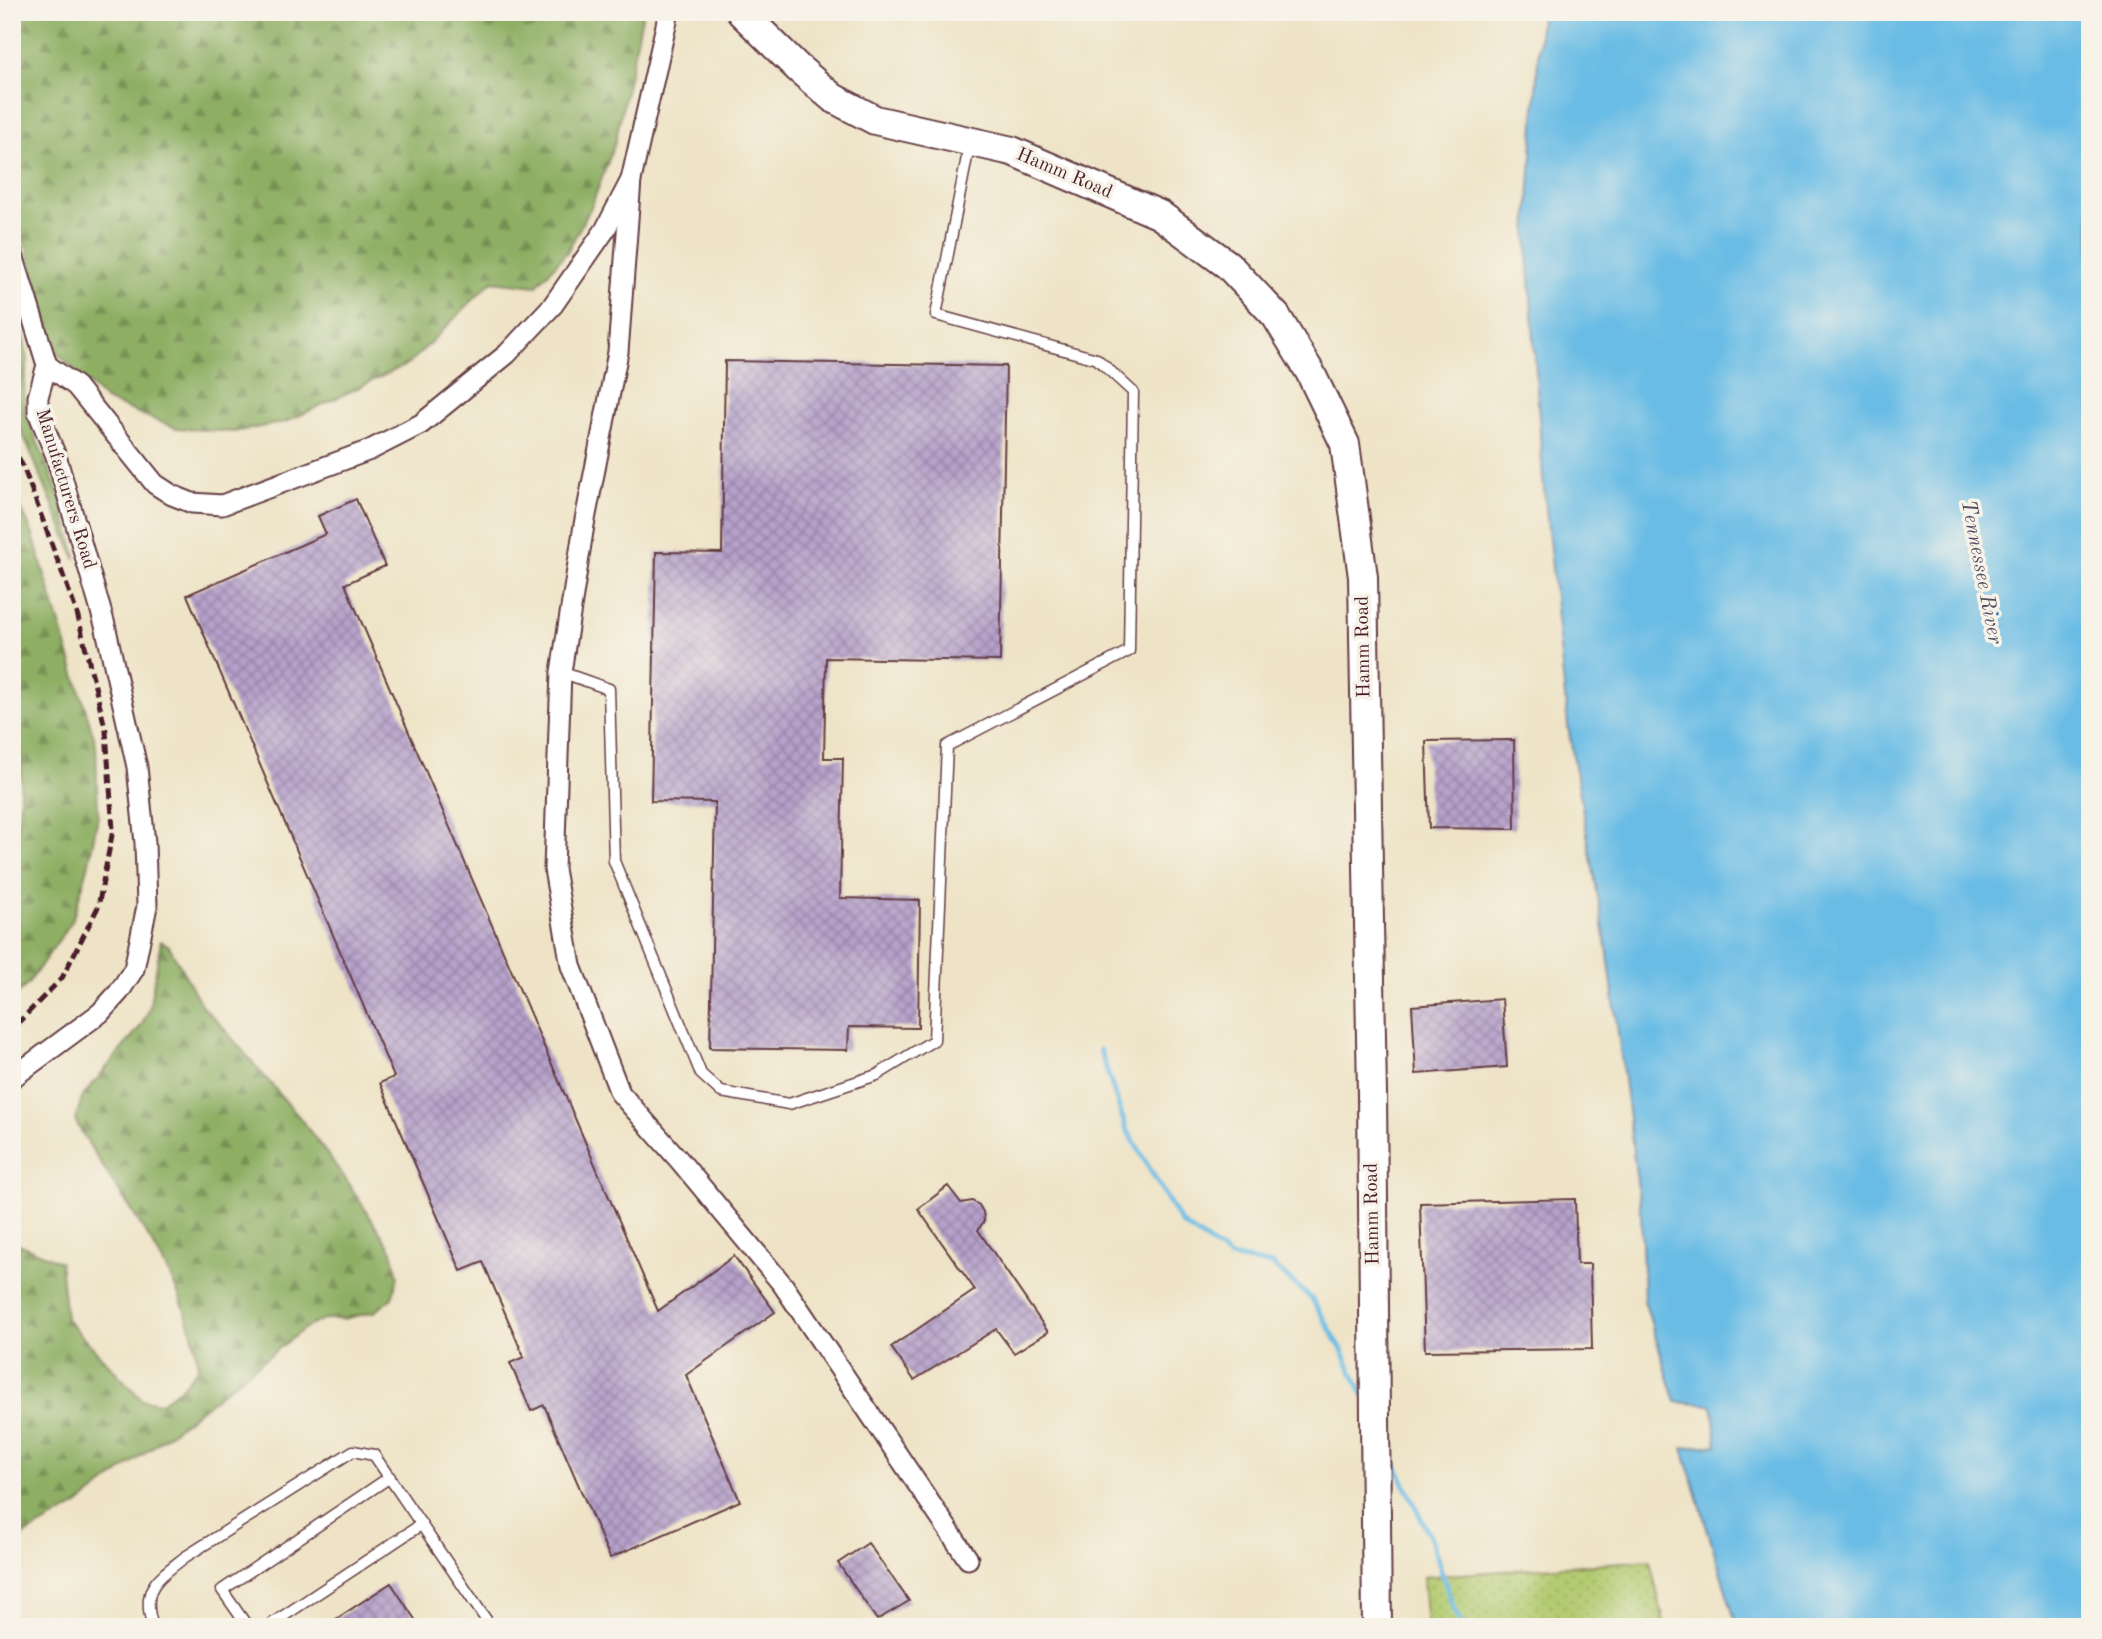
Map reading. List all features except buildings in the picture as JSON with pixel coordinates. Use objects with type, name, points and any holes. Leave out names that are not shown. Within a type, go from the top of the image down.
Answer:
[{"type":"main road","name":"Hamm Road","points":[[741,12],[833,98],[876,120],[1012,151],[1160,215],[1228,265],[1276,316],[1310,372],[1345,444],[1363,576],[1377,1627]]},
{"type":"main road","points":[[768,12],[798,68]]},
{"type":"street","points":[[669,12],[631,180],[618,352],[584,525],[561,672],[554,869],[571,966],[620,1093],[783,1285],[968,1559]]},
{"type":"street","points":[[12,252],[47,365],[76,386],[155,484],[192,503],[222,505],[370,450],[421,424],[507,354],[553,305],[605,230],[631,180]]},
{"type":"street","name":"Manufacturers Road","points":[[12,1078],[100,1013],[119,992],[134,969],[147,906],[145,843],[137,767],[106,625],[56,456],[38,412],[38,397],[47,365]]},
{"type":"lane","points":[[561,672],[609,689],[614,861],[701,1074],[721,1092],[789,1104],[877,1075],[934,1040],[947,746],[1129,651],[1133,392],[1097,359],[936,314],[971,142]]},
{"type":"lane","points":[[153,1627],[149,1615],[148,1593],[160,1577],[185,1558],[353,1451],[374,1455],[491,1627]]},
{"type":"lane","points":[[248,1627],[222,1590],[390,1477]]},
{"type":"lane","points":[[267,1627],[422,1524]]},
{"type":"green space","points":[[12,12],[643,12],[615,143],[591,207],[567,252],[536,286],[492,281],[410,363],[286,422],[234,432],[176,428],[105,400],[56,352],[12,193]]},
{"type":"green space","points":[[12,291],[28,359],[24,383],[25,412],[59,494],[75,558],[12,408]]},
{"type":"green space","points":[[12,488],[32,532],[96,744],[98,816],[88,867],[72,921],[27,985],[12,998],[12,840],[19,819],[22,759],[12,710]]},
{"type":"green space","points":[[161,941],[169,946],[202,1006],[299,1117],[345,1178],[392,1251],[398,1276],[392,1298],[374,1312],[343,1319],[324,1319],[305,1328],[78,1505],[12,1542],[12,1241],[60,1262],[66,1319],[142,1400],[161,1403],[183,1386],[198,1368],[192,1334],[182,1302],[167,1270],[75,1120],[83,1096],[141,1026],[149,1010]]},
{"type":"green space","points":[[1650,1560],[1665,1627],[1427,1627],[1423,1577]]},
{"type":"water","name":"Tennessee River","points":[[1541,12],[2090,12],[2090,1627],[1737,1627],[1683,1448],[1717,1445],[1712,1405],[1676,1402],[1644,1300],[1641,1213],[1608,954],[1568,726],[1543,479],[1527,234]]},
{"type":"waterway","points":[[1100,1050],[1126,1128],[1181,1223],[1230,1257],[1273,1265],[1312,1299],[1341,1348],[1363,1395]]},
{"type":"waterway","points":[[1386,1445],[1431,1539],[1453,1607],[1463,1627]]},
{"type":"railway","points":[[12,444],[24,469],[77,613],[106,731],[113,830],[98,907],[62,978],[12,1029]]}]
